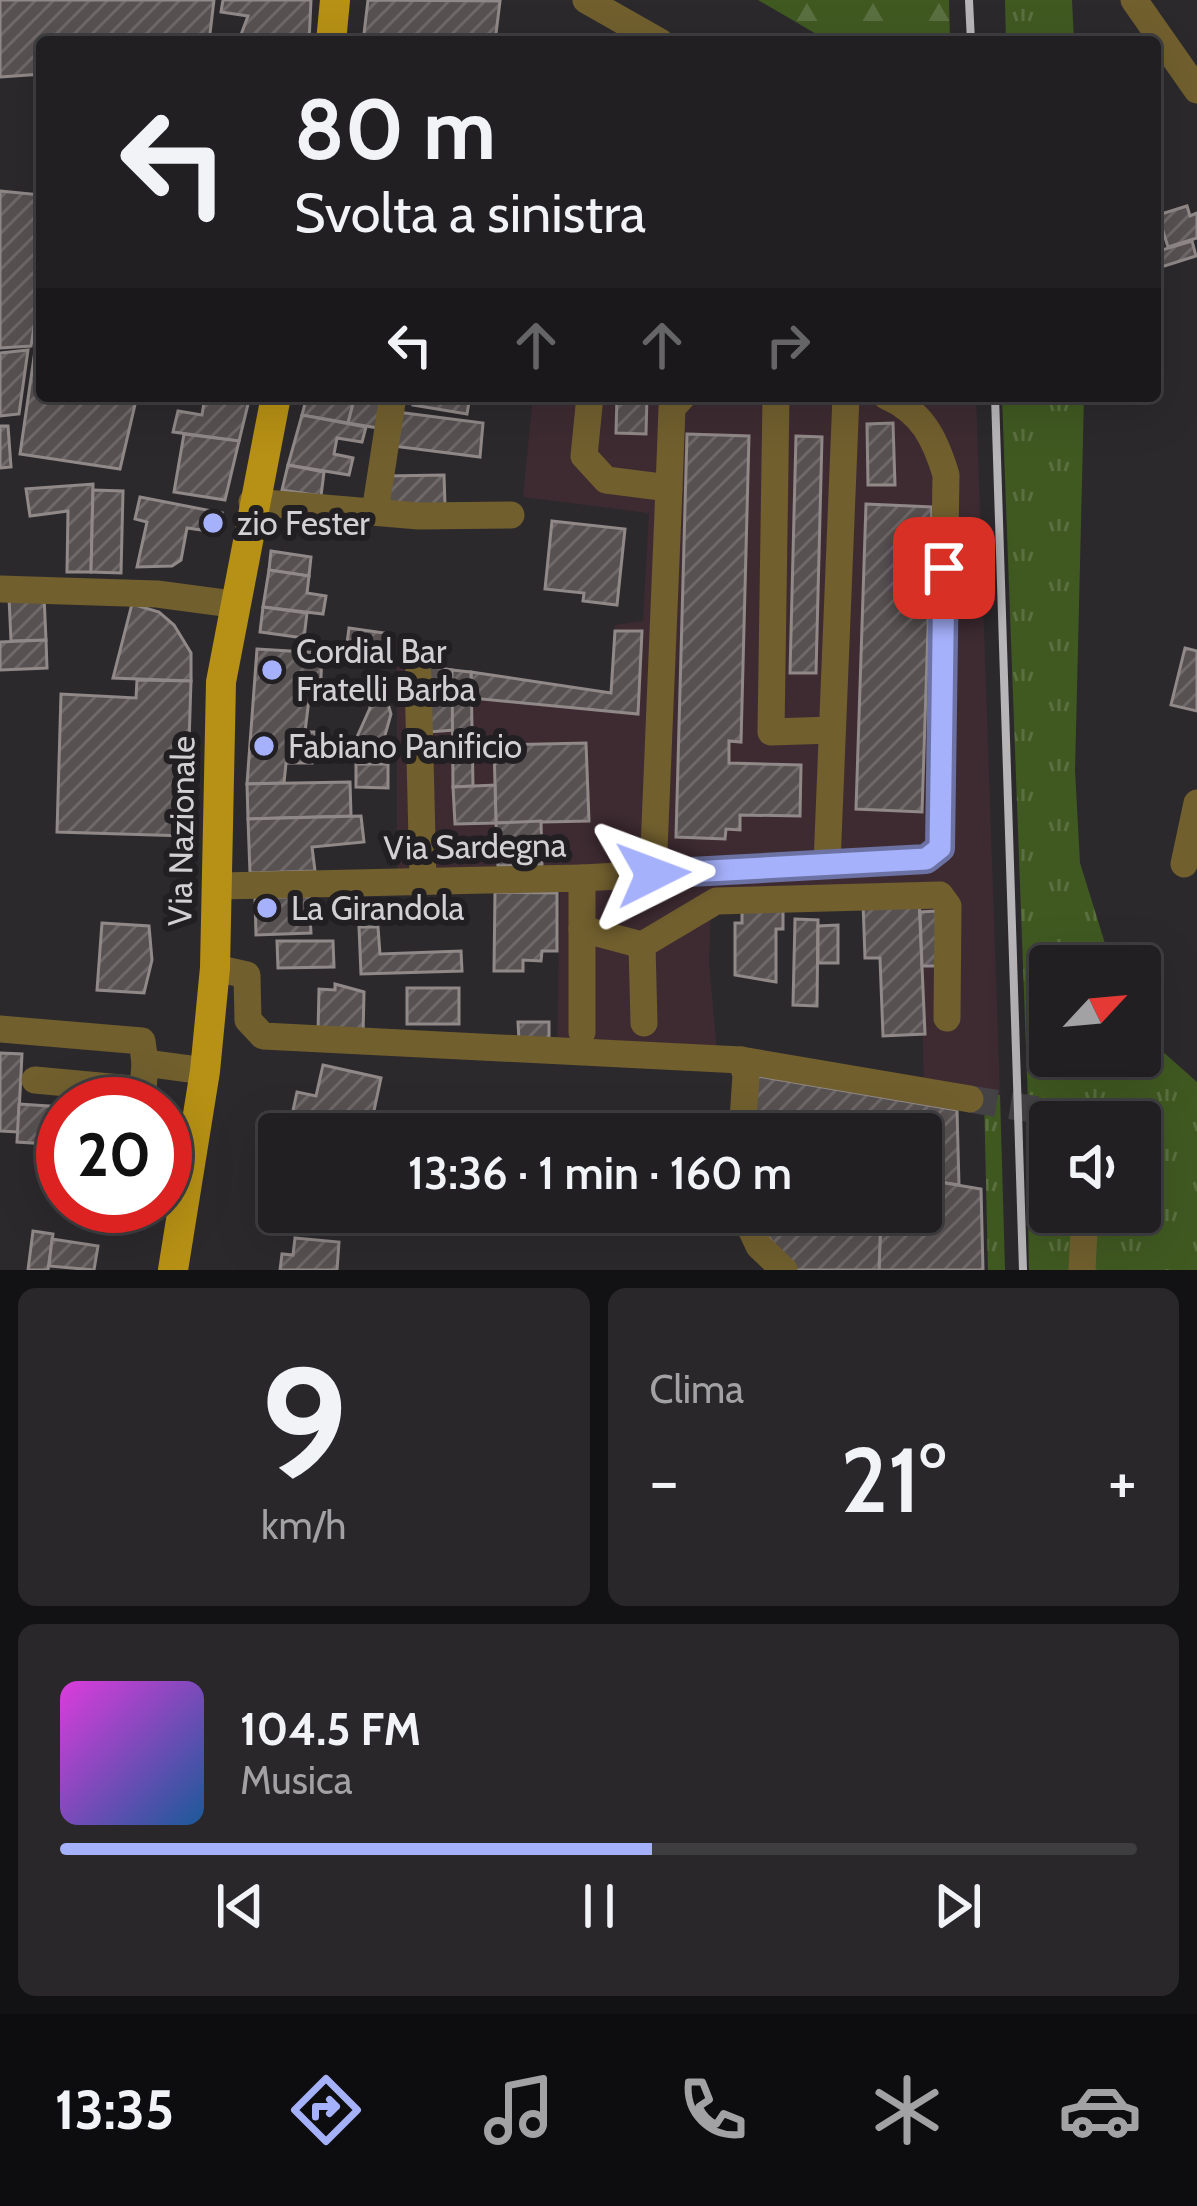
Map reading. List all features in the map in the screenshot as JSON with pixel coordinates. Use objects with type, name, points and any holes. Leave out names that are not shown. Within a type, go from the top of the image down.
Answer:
[{"type":"main road","points":[[332,36],[335,0]]},
{"type":"main road","name":"Via Nazionale","points":[[172,1270],[205,1071],[215,968],[217,743],[232,604],[275,402]]},
{"type":"street","points":[[586,0],[649,36]]},
{"type":"street","points":[[1134,0],[1159,36]]},
{"type":"street","points":[[1161,39],[1197,90]]},
{"type":"street","points":[[375,512],[392,402]]},
{"type":"street","points":[[589,402],[584,456],[606,480],[669,488]]},
{"type":"street","points":[[653,874],[672,408],[678,402]]},
{"type":"street","points":[[776,402],[772,732],[832,730]]},
{"type":"street","points":[[827,864],[845,402]]},
{"type":"street","points":[[582,878],[926,859],[940,848],[946,475],[935,439],[910,407],[899,402]]},
{"type":"street","points":[[252,502],[375,512],[511,515]]},
{"type":"street","points":[[0,589],[158,594],[232,604]]},
{"type":"street","points":[[418,675],[423,881]]},
{"type":"street","points":[[1184,864],[1197,803]]},
{"type":"street","name":"Via Sardegna","points":[[217,886],[582,878],[583,1032]]},
{"type":"street","points":[[582,928],[642,945],[716,901],[940,895],[949,906],[947,1018]]},
{"type":"street","points":[[642,945],[644,1022]]},
{"type":"street","points":[[215,968],[248,976],[248,1020],[263,1036],[741,1060],[970,1100]]},
{"type":"street","points":[[0,1029],[142,1041],[143,1090],[34,1080]]},
{"type":"street","points":[[741,1060],[746,1076],[743,1113]]},
{"type":"street","points":[[145,1064],[205,1071]]},
{"type":"street","points":[[753,1233],[759,1246],[784,1270]]},
{"type":"street","points":[[1082,1270],[1084,1233]]},
{"type":"shaded area","points":[[532,402],[976,402],[1000,1095],[924,1091],[919,900],[711,904],[709,962],[718,1064],[557,1054],[560,888],[397,882],[397,662],[610,692],[615,625],[643,621],[649,513],[523,497]]},
{"type":"green space","points":[[758,0],[949,0],[950,36],[820,36]]},
{"type":"green space","points":[[1005,0],[1072,0],[1074,36],[1006,36]]},
{"type":"green space","points":[[1002,402],[1084,402],[1075,771],[1080,863],[1105,945],[1029,945],[1029,1077],[1161,1077],[1161,1049],[1197,1082],[1197,1270],[1090,1270],[1091,1233],[1161,1233],[1161,1101],[1029,1102]]},
{"type":"green space","points":[[984,1094],[1000,1095],[1005,1270],[988,1270]]},
{"type":"green space","points":[[1026,1111],[1029,1233],[1077,1233],[1074,1270],[1029,1270]]},
{"type":"building","points":[[0,0],[214,0],[210,36],[36,36],[36,74],[0,77]]},
{"type":"building","points":[[223,0],[311,0],[309,36],[240,36],[248,16],[221,12]]},
{"type":"building","points":[[368,0],[500,1],[496,36],[364,36]]},
{"type":"building","points":[[0,191],[36,194],[36,315],[31,346],[0,348]]},
{"type":"building","points":[[1187,206],[1190,216],[1197,213],[1197,238],[1168,247],[1161,214]]},
{"type":"building","points":[[1192,241],[1196,256],[1161,267],[1161,250]]},
{"type":"building","points":[[36,343],[36,402],[136,402],[120,469],[20,454]]},
{"type":"building","points":[[28,350],[19,414],[0,416],[0,353]]},
{"type":"building","points":[[204,402],[249,402],[239,441],[173,432],[178,411],[202,415]]},
{"type":"building","points":[[305,402],[353,402],[348,423],[302,415]]},
{"type":"building","points":[[353,402],[384,402],[378,428],[348,423]]},
{"type":"building","points":[[414,402],[469,402],[467,414]]},
{"type":"building","points":[[617,402],[647,402],[646,434],[616,433]]},
{"type":"building","points":[[397,412],[483,423],[480,457],[393,446]]},
{"type":"building","points":[[302,415],[366,427],[362,442],[337,438],[334,454],[353,458],[349,475],[288,465]]},
{"type":"building","points":[[893,423],[895,485],[868,485],[867,424]]},
{"type":"building","points":[[0,426],[8,426],[11,467],[0,468]]},
{"type":"building","points":[[184,434],[239,441],[225,500],[174,492]]},
{"type":"building","points":[[687,434],[749,436],[741,742],[729,741],[729,763],[801,765],[800,816],[740,815],[740,830],[726,829],[725,839],[676,837]]},
{"type":"building","points":[[796,436],[822,437],[816,673],[790,673]]},
{"type":"building","points":[[288,465],[324,472],[321,496],[282,490]]},
{"type":"building","points":[[444,475],[445,505],[388,506],[387,476]]},
{"type":"building","points":[[93,484],[91,572],[67,572],[68,511],[30,516],[26,489]]},
{"type":"building","points":[[93,490],[123,491],[121,573],[91,572]]},
{"type":"building","points":[[140,497],[222,513],[216,532],[187,528],[181,560],[172,566],[137,567],[147,522],[135,519]]},
{"type":"building","points":[[866,504],[932,507],[922,812],[856,809]]},
{"type":"building","points":[[552,521],[625,529],[617,605],[583,601],[584,593],[545,589]]},
{"type":"building","points":[[271,551],[311,557],[309,576],[269,570]]},
{"type":"building","points":[[269,570],[309,576],[307,593],[326,596],[323,614],[263,607]]},
{"type":"building","points":[[44,596],[46,640],[11,641],[9,597]]},
{"type":"building","points":[[132,604],[159,612],[174,625],[191,653],[191,681],[113,678]]},
{"type":"building","points":[[263,607],[307,613],[304,638],[260,632]]},
{"type":"building","points":[[349,628],[384,633],[382,655],[346,651]]},
{"type":"building","points":[[615,631],[642,631],[638,714],[471,698],[471,672],[611,693]]},
{"type":"building","points":[[46,640],[47,668],[0,670],[0,642]]},
{"type":"building","points":[[1185,648],[1197,651],[1197,711],[1171,705]]},
{"type":"building","points":[[257,649],[322,653],[320,701],[309,699],[305,732],[315,732],[312,763],[286,763],[284,783],[247,784]]},
{"type":"building","points":[[428,666],[452,670],[454,730],[429,732]]},
{"type":"building","points":[[452,670],[471,672],[473,786],[453,787]]},
{"type":"building","points":[[137,680],[191,681],[186,836],[57,832],[61,694],[136,698]]},
{"type":"building","points":[[383,687],[391,714],[382,746],[357,737],[370,708],[368,689]]},
{"type":"building","points":[[586,743],[589,821],[496,823],[494,745]]},
{"type":"building","points":[[356,764],[388,764],[388,788],[356,787]]},
{"type":"building","points":[[350,782],[351,816],[248,819],[247,784]]},
{"type":"building","points":[[495,785],[496,823],[455,824],[453,787]]},
{"type":"building","points":[[361,816],[364,842],[312,847],[315,871],[250,873],[248,819]]},
{"type":"building","points":[[541,821],[542,865],[498,866],[496,823]]},
{"type":"building","points":[[495,892],[557,893],[557,951],[542,951],[541,961],[523,960],[523,971],[494,971]]},
{"type":"building","points":[[309,896],[311,933],[256,935],[255,898]]},
{"type":"building","points":[[919,899],[925,1034],[883,1036],[880,958],[865,958],[863,902]]},
{"type":"building","points":[[742,908],[783,908],[783,929],[776,929],[776,982],[735,975],[735,923],[742,923]]},
{"type":"building","points":[[936,911],[939,966],[922,966],[920,912]]},
{"type":"building","points":[[795,919],[818,920],[817,1006],[793,1005]]},
{"type":"building","points":[[102,923],[149,926],[152,960],[144,993],[97,990]]},
{"type":"building","points":[[838,925],[838,963],[818,963],[818,926]]},
{"type":"building","points":[[359,927],[378,927],[380,954],[461,951],[462,971],[361,974]]},
{"type":"building","points":[[277,941],[333,941],[334,967],[278,968]]},
{"type":"building","points":[[335,984],[364,992],[363,1035],[318,1033],[319,989],[335,990]]},
{"type":"building","points":[[407,988],[459,988],[459,1024],[407,1024]]},
{"type":"building","points":[[518,1022],[549,1022],[549,1040],[519,1040]]},
{"type":"building","points":[[0,1053],[22,1054],[18,1132],[0,1131]]},
{"type":"building","points":[[323,1065],[381,1078],[373,1113],[292,1113],[297,1092],[316,1096]]},
{"type":"building","points":[[758,1076],[957,1110],[959,1185],[942,1182],[942,1113],[753,1113]]},
{"type":"building","points":[[19,1104],[36,1105],[36,1143],[17,1142]]},
{"type":"building","points":[[942,1182],[981,1189],[983,1270],[879,1270],[880,1233],[942,1233]]},
{"type":"building","points":[[33,1231],[53,1234],[48,1270],[28,1270]]},
{"type":"building","points":[[766,1233],[880,1233],[879,1270],[792,1270]]},
{"type":"building","points":[[295,1238],[339,1242],[337,1270],[280,1270],[282,1254],[293,1255]]},
{"type":"building","points":[[52,1239],[98,1246],[94,1270],[49,1266]]},
{"type":"tunnel","points":[[970,1099],[1029,1109]]},
{"type":"railway","points":[[969,0],[971,36]]},
{"type":"railway","points":[[995,402],[1023,1270]]},
{"type":"place","name":"zio Fester","points":[[213,523]]},
{"type":"place","name":"Cordial Bar Fratelli Barba","points":[[272,670]]},
{"type":"place","name":"Fabiano Panificio","points":[[264,746]]},
{"type":"place","name":"La Girandola","points":[[267,908]]},
{"type":"route","points":[[653,874],[926,859],[940,848],[944,568]]}]
